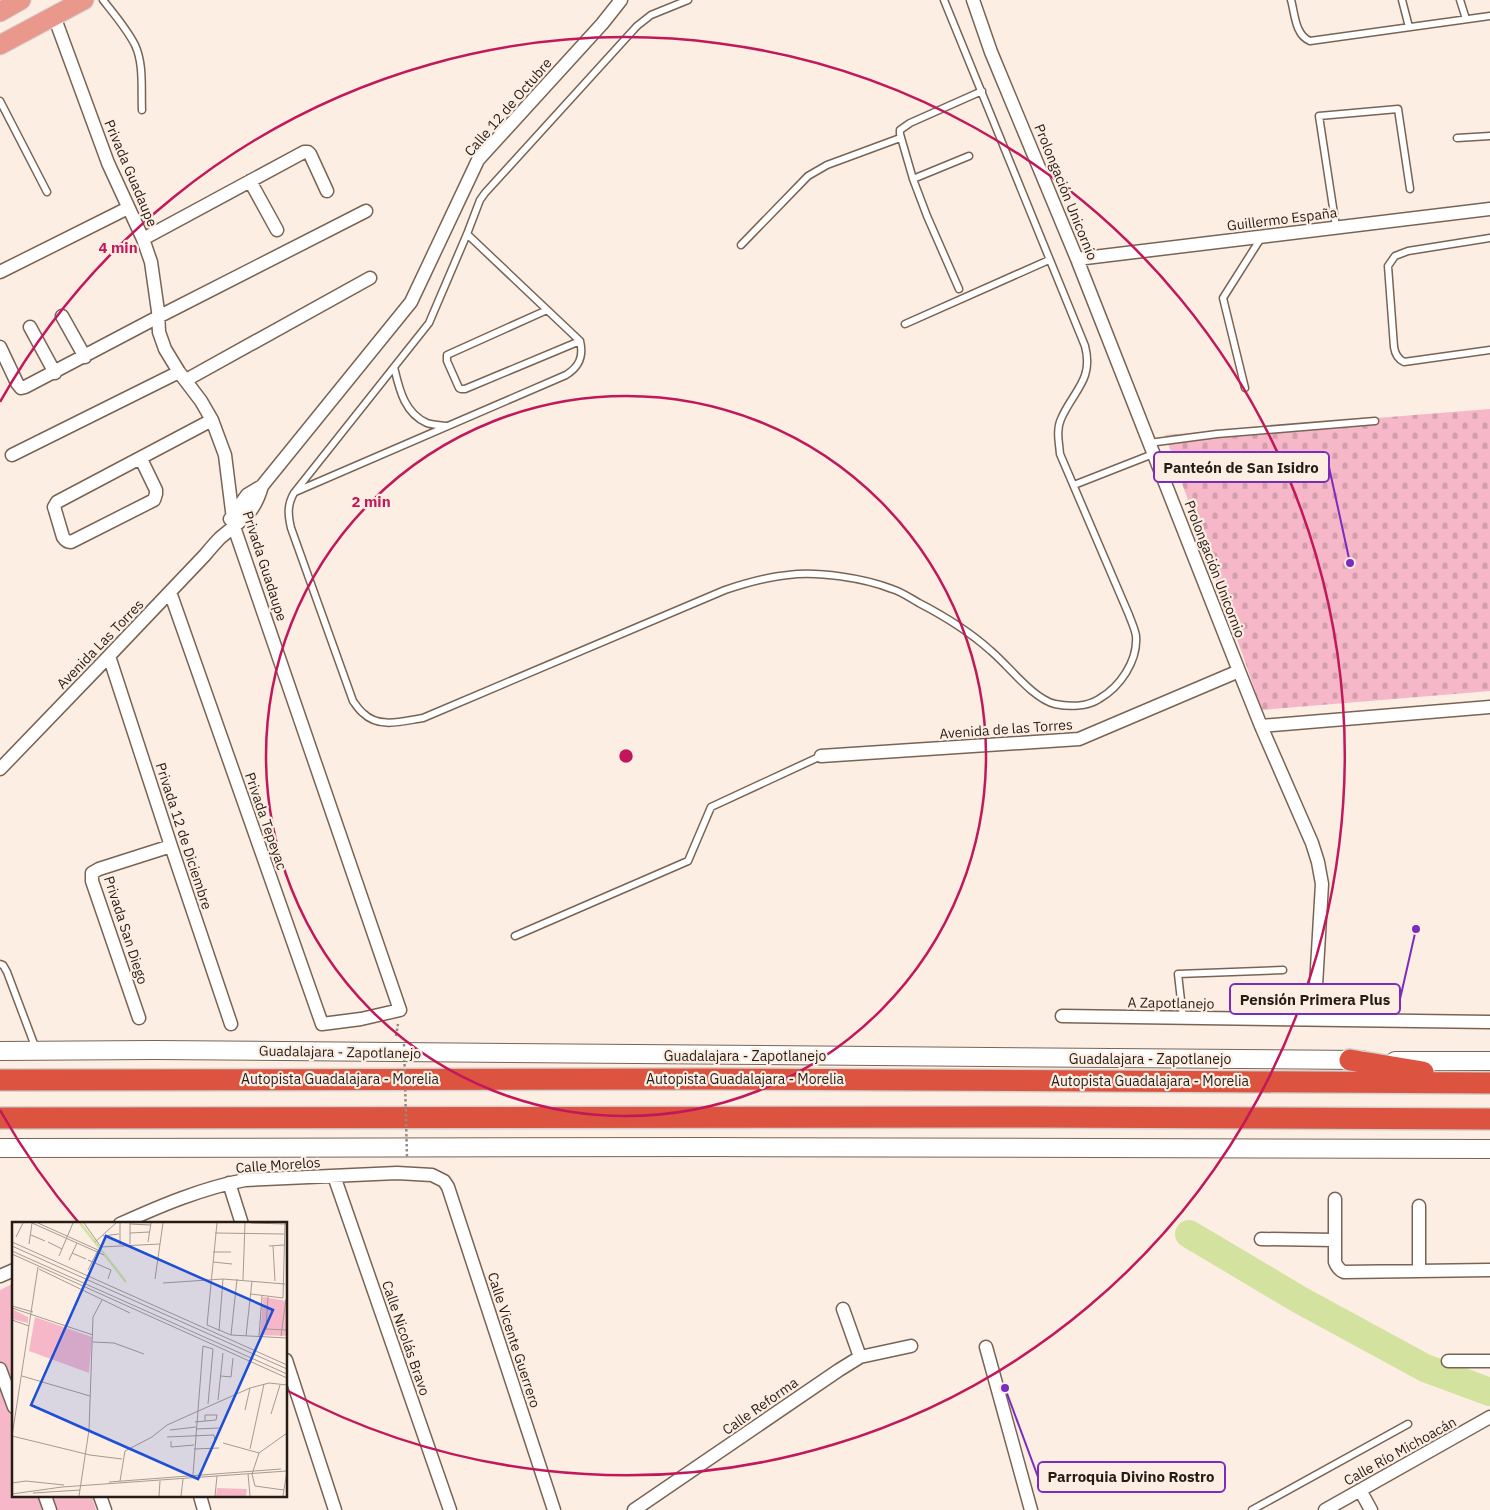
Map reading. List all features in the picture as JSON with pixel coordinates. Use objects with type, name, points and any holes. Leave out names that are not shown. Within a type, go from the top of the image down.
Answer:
[{"type":"highway","points":[[1350,1060],[1490,1082]]},
{"type":"highway","name":"Autopista Guadalajara - Morelia","points":[[0,1080],[712,1079],[1490,1082]]},
{"type":"highway","points":[[0,1118],[1037,1117],[1490,1119]]},
{"type":"main road","points":[[0,12],[21,0]]},
{"type":"main road","points":[[0,45],[84,0]]},
{"type":"street","name":"Calle 12 de Octubre","points":[[411,302],[478,160],[602,24],[621,0]]},
{"type":"street","name":"Prolongación Unicornio","points":[[973,0],[992,52],[1077,259],[1261,726],[1312,843],[1322,884],[1314,1019]]},
{"type":"street","name":"Privada Guadaupe","points":[[54,16],[108,163],[143,239],[151,262],[159,332],[165,349],[212,420],[225,455],[233,522],[400,1010],[361,1019]]},
{"type":"street","points":[[143,239],[301,153],[308,152],[311,156],[328,191]]},
{"type":"street","points":[[250,181],[277,230]]},
{"type":"street","points":[[0,272],[128,208]]},
{"type":"street","name":"Guillermo España","points":[[1077,259],[1490,209]]},
{"type":"street","points":[[0,347],[17,383],[21,388],[25,387],[85,357],[158,316],[366,211]]},
{"type":"street","points":[[12,455],[182,376],[370,278]]},
{"type":"street","name":"Avenida Las Torres","points":[[0,769],[220,538],[233,522],[247,495],[262,486],[411,302]]},
{"type":"street","points":[[62,316],[85,357]]},
{"type":"street","points":[[30,327],[54,372]]},
{"type":"street","points":[[141,459],[156,490],[154,500],[71,542],[65,540],[54,507],[57,502],[212,420]]},
{"type":"street","name":"Privada Tepeyac","points":[[170,592],[322,1024],[361,1019]]},
{"type":"street","name":"Privada 12 de Diciembre","points":[[109,656],[231,1024]]},
{"type":"street","name":"Avenida de las Torres","points":[[821,756],[1079,739],[1239,671]]},
{"type":"street","points":[[1261,726],[1490,707]]},
{"type":"street","name":"Privada San Diego","points":[[139,1018],[92,881],[92,873],[99,869],[171,846]]},
{"type":"street","name":"A Zapotlanejo","points":[[1062,1016],[1490,1022]]},
{"type":"street","name":"Guadalajara - Zapotlanejo","points":[[0,1051],[174,1050],[1490,1061]]},
{"type":"street","points":[[0,1148],[1490,1149]]},
{"type":"street","name":"Calle Morelos","points":[[125,1222],[168,1203],[229,1183],[245,1180],[397,1173],[432,1175],[444,1181]]},
{"type":"street","name":"Calle Nicolás Bravo","points":[[334,1176],[450,1510]]},
{"type":"street","name":"Calle Vicente Guerrero","points":[[444,1181],[448,1188],[554,1510]]},
{"type":"street","points":[[229,1183],[241,1222]]},
{"type":"street","points":[[1335,1199],[1335,1262],[1339,1269],[1344,1272],[1490,1270]]},
{"type":"street","points":[[1419,1206],[1419,1271]]},
{"type":"street","points":[[1261,1239],[1335,1240]]},
{"type":"street","points":[[0,1276],[12,1271]]},
{"type":"street","points":[[843,1309],[860,1357]]},
{"type":"street","name":"Calle Reforma","points":[[634,1510],[838,1370],[860,1357],[911,1346]]},
{"type":"street","points":[[986,1347],[1031,1510]]},
{"type":"street","points":[[1448,1361],[1490,1361]]},
{"type":"street","points":[[288,1366],[335,1510]]},
{"type":"street","points":[[0,1369],[12,1402]]},
{"type":"street","name":"Calle Río Michoacán","points":[[1325,1510],[1490,1417]]},
{"type":"street","points":[[1360,1490],[1371,1510]]},
{"type":"street","points":[[46,1498],[50,1510]]},
{"type":"street","points":[[101,1498],[105,1510]]},
{"type":"lane","points":[[103,0],[135,46],[140,63],[142,110]]},
{"type":"lane","points":[[688,0],[651,15],[631,32],[485,193],[480,200],[429,323],[294,492],[288,505],[291,528],[353,701],[362,713],[374,721],[386,723],[423,718],[725,590],[756,580],[790,574],[826,575],[864,580],[893,589],[968,631],[993,652],[1034,693],[1054,704],[1080,706],[1099,700],[1116,686],[1127,672],[1134,654],[1136,636],[1129,615],[1060,454],[1058,438],[1061,419],[1084,378],[1088,364],[1085,346],[944,0]]},
{"type":"lane","points":[[1291,0],[1298,31],[1303,38],[1310,41],[1490,16]]},
{"type":"lane","points":[[1402,0],[1409,26]]},
{"type":"lane","points":[[1460,0],[1466,19]]},
{"type":"lane","points":[[959,289],[913,179],[900,138],[900,130],[910,123],[982,91]]},
{"type":"lane","points":[[0,101],[47,192]]},
{"type":"lane","points":[[1336,227],[1319,116],[1398,109],[1410,189]]},
{"type":"lane","points":[[1457,138],[1490,136]]},
{"type":"lane","points":[[741,245],[808,176],[827,165],[900,138]]},
{"type":"lane","points":[[913,179],[969,156]]},
{"type":"lane","points":[[294,492],[566,376],[577,366],[582,356],[580,341],[467,234]]},
{"type":"lane","points":[[1244,388],[1223,298],[1262,237]]},
{"type":"lane","points":[[1490,238],[1408,251],[1395,256],[1388,266],[1394,347],[1400,360],[1404,362],[1490,350]]},
{"type":"lane","points":[[905,324],[1049,260]]},
{"type":"lane","points":[[547,310],[447,355],[447,361],[459,388],[465,389],[580,341]]},
{"type":"lane","points":[[394,367],[403,400],[415,415],[427,423],[447,426]]},
{"type":"lane","points":[[1074,485],[1151,449],[1216,434],[1375,421]]},
{"type":"lane","points":[[515,936],[688,861],[711,807],[821,756]]},
{"type":"lane","points":[[0,964],[7,972],[36,1050]]},
{"type":"lane","points":[[1182,1018],[1178,974],[1283,970]]},
{"type":"lane","points":[[1252,1510],[1408,1424]]},
{"type":"path","points":[[404,1044],[407,1157]]},
{"type":"green space","points":[[1490,409],[1490,691],[1262,710],[1165,435]]},
{"type":"green space","points":[[12,1284],[12,1498],[93,1498],[96,1510],[0,1510],[0,1290]]},
{"type":"waterway","points":[[1189,1234],[1300,1300],[1425,1368],[1490,1392]]},
{"type":"place","name":"Panteón de San Isidro","points":[[1350,563]]},
{"type":"place","name":"Pensión Primera Plus","points":[[1416,929]]},
{"type":"place","name":"Parroquia Divino Rostro","points":[[1005,1388]]}]
